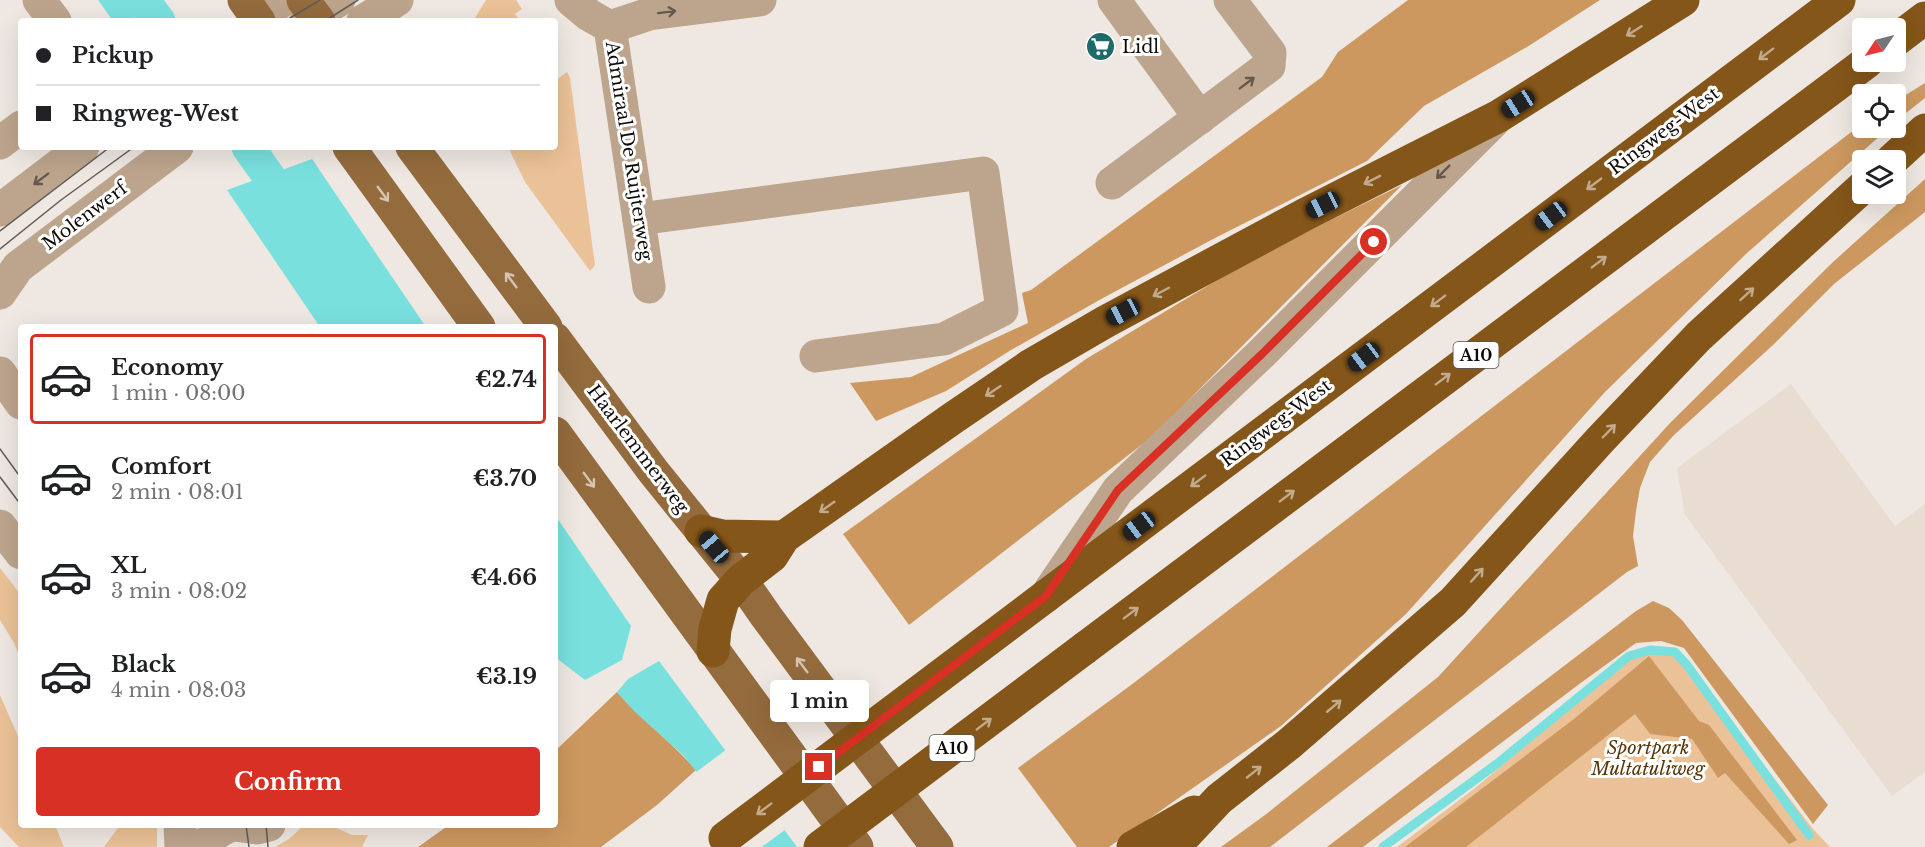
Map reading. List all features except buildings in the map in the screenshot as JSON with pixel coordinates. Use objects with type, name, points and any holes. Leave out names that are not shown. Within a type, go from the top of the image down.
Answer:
[{"type":"highway","points":[[713,651],[715,629],[723,600],[741,580],[772,556],[784,537],[972,405],[1032,365],[1105,322],[1304,215],[1499,116],[1683,0]]},
{"type":"highway","name":"Ringweg-West","points":[[719,843],[1828,6]]},
{"type":"highway","points":[[1906,33],[1925,18]]},
{"type":"highway","points":[[1906,38],[1925,32]]},
{"type":"highway","name":"A10","points":[[820,847],[1854,72]]},
{"type":"highway","points":[[1903,150],[1925,130]]},
{"type":"highway","points":[[1173,847],[1219,799],[1289,744],[1453,602],[1601,439],[1700,336],[1852,198]]},
{"type":"highway","points":[[701,531],[723,536],[784,537]]},
{"type":"highway","points":[[1133,847],[1219,799]]},
{"type":"main road","points":[[351,150],[477,324]]},
{"type":"main road","points":[[414,150],[544,324]]},
{"type":"main road","name":"Haarlemmerweg","points":[[558,343],[653,471],[741,580],[938,847]]},
{"type":"main road","points":[[558,437],[856,847]]},
{"type":"street","points":[[39,0],[53,18]]},
{"type":"street","points":[[254,15],[284,0]]},
{"type":"street","points":[[368,18],[397,0]]},
{"type":"street","name":"Admiraal De Ruijterweg","points":[[571,0],[589,15],[610,27],[649,287]]},
{"type":"street","points":[[610,27],[649,15],[760,0]]},
{"type":"street","points":[[1114,0],[1200,118]]},
{"type":"street","points":[[1112,183],[1269,66],[1270,53],[1230,0]]},
{"type":"street","points":[[1046,596],[1118,490],[1262,354],[1499,116]]},
{"type":"street","points":[[0,143],[18,129]]},
{"type":"street","points":[[0,210],[79,150]]},
{"type":"street","name":"Molenwerf","points":[[0,293],[18,267],[173,150]]},
{"type":"street","points":[[639,219],[983,173],[1002,310],[944,339],[816,356]]},
{"type":"street","points":[[0,373],[18,399]]},
{"type":"street","points":[[0,526],[18,550]]},
{"type":"street","points":[[180,828],[181,847]]},
{"type":"street","points":[[202,847],[218,832],[226,828]]},
{"type":"shaded area","points":[[1408,0],[1600,0],[1527,47],[1424,106],[1367,161],[1103,298],[1011,350],[946,391],[876,421],[850,383],[911,377],[1028,323],[1022,293],[1031,290],[1322,77],[1338,52]]},
{"type":"shaded area","points":[[1925,83],[1925,98],[1906,113],[1906,95]]},
{"type":"shaded area","points":[[1852,131],[1852,138],[1878,138],[1864,150],[1852,150],[1852,161],[1747,253],[1605,392],[1406,614],[1281,726],[1109,847],[1077,847],[1018,768],[1131,685]]},
{"type":"shaded area","points":[[1925,179],[1925,212],[1834,284],[1773,345],[1673,436],[1650,462],[1640,488],[1633,536],[1638,566],[1627,572],[1270,847],[1221,847],[1265,815],[1438,677],[1671,422],[1833,262],[1897,204],[1906,204],[1906,196]]},
{"type":"shaded area","points":[[1402,185],[1153,436],[909,625],[843,534],[1086,359],[1254,258]]},
{"type":"shaded area","points":[[1791,384],[1895,526],[1925,504],[1925,772],[1892,796],[1685,515],[1677,468]]},
{"type":"shaded area","points":[[1653,601],[1669,608],[1682,620],[1828,805],[1813,824],[1684,648],[1661,641],[1636,643],[1363,847],[1327,847],[1636,611]]},
{"type":"shaded area","points":[[1649,656],[1699,721],[1709,725],[1797,840],[1789,844],[1725,773],[1718,778],[1692,739],[1650,734],[1635,714],[1466,847],[1405,847],[1574,719]]},
{"type":"shaded area","points":[[617,692],[696,770],[657,805],[601,847],[418,847],[445,828],[558,828],[558,748]]},
{"type":"green space","points":[[486,0],[516,0],[522,9],[515,14],[518,18],[475,18]]},
{"type":"green space","points":[[567,72],[570,78],[595,265],[590,271],[525,182],[509,150],[558,150],[558,79]]},
{"type":"green space","points":[[0,568],[18,591],[18,653],[0,620]]},
{"type":"green space","name":"Sportpark Multatuliweg","points":[[1668,648],[1687,665],[1813,829],[1830,847],[1397,847],[1475,788],[1640,650]]},
{"type":"green space","points":[[0,695],[18,736],[18,828],[56,828],[64,847],[19,847],[0,827]]},
{"type":"green space","points":[[118,828],[157,828],[157,847],[104,847]]},
{"type":"green space","points":[[301,828],[337,828],[352,835],[368,835],[362,847],[275,847],[289,839]]},
{"type":"water","points":[[98,0],[148,0],[134,18],[111,18]]},
{"type":"water","points":[[312,159],[424,324],[318,324],[227,190]]},
{"type":"water","points":[[558,519],[631,626],[622,660],[585,680],[558,659]]},
{"type":"water","points":[[659,661],[797,847],[755,847],[684,756],[634,711],[617,692],[628,679]]},
{"type":"pier","points":[[727,749],[786,829],[762,847],[751,847],[695,773]]},
{"type":"waterway","points":[[143,0],[157,18]]},
{"type":"waterway","points":[[250,150],[293,211]]},
{"type":"waterway","points":[[1383,847],[1498,763],[1629,656],[1650,650],[1675,652],[1687,665],[1809,835]]},
{"type":"tram line","points":[[290,18],[320,0]]},
{"type":"tram line","points":[[330,18],[358,0]]},
{"type":"tram line","points":[[0,231],[106,150]]},
{"type":"tram line","points":[[0,249],[61,200],[130,150]]},
{"type":"tram line","points":[[0,449],[18,474]]},
{"type":"tram line","points":[[0,477],[18,501]]},
{"type":"tram line","points":[[246,828],[249,847]]},
{"type":"tram line","points":[[266,828],[268,847]]},
{"type":"place","name":"Lidl","points":[[1101,47]]},
{"type":"route","points":[[819,767],[1046,596],[1118,490],[1262,354],[1374,242]]}]
